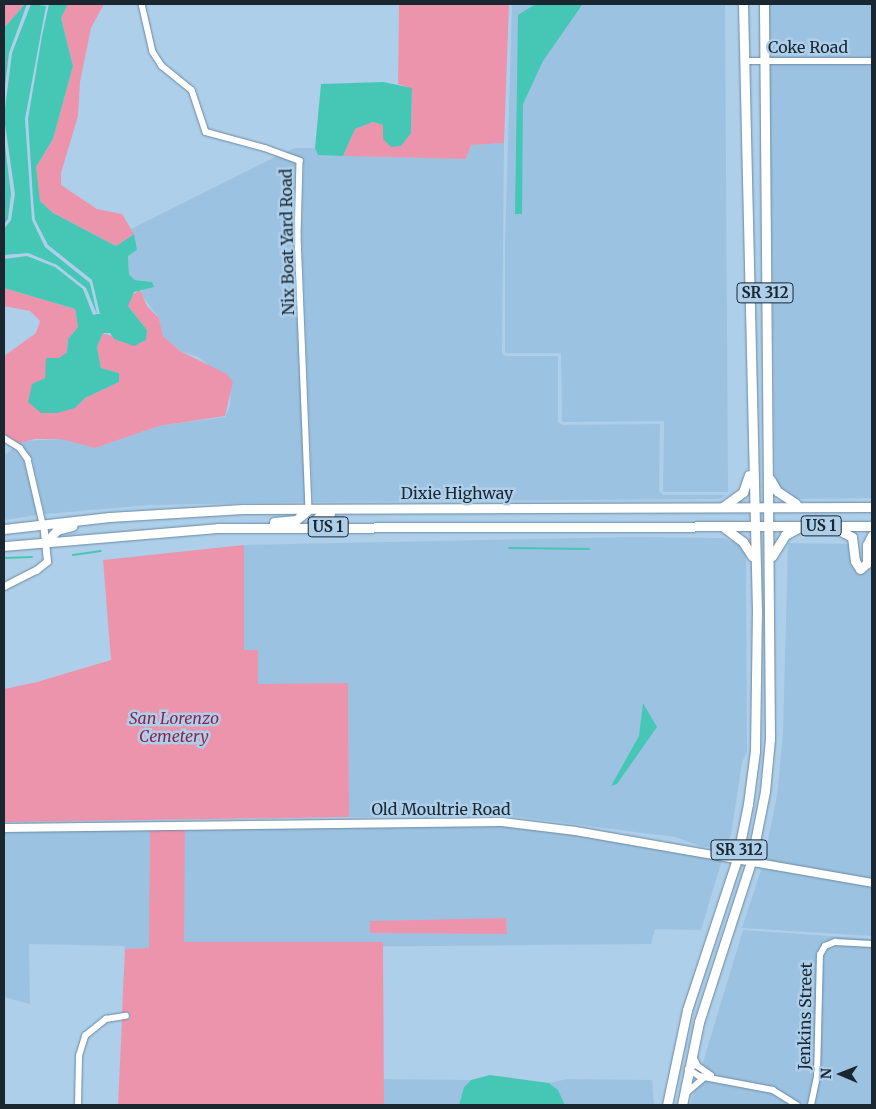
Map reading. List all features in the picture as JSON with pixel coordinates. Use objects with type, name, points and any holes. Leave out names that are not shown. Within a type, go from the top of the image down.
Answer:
[{"type":"main road","name":"SR 312","points":[[667,1105],[681,1033],[737,859],[752,780],[756,696],[755,565],[743,4]]},
{"type":"main road","name":"SR 312","points":[[682,1101],[692,1050],[751,862],[765,791],[771,696],[769,476],[764,343],[764,4]]},
{"type":"main road","points":[[748,300],[753,316],[755,339],[764,343]]},
{"type":"main road","points":[[722,506],[743,492],[752,465]]},
{"type":"main road","points":[[769,476],[777,491],[798,505]]},
{"type":"main road","name":"Dixie Highway","points":[[43,524],[158,512],[263,509],[872,506]]},
{"type":"main road","points":[[312,523],[321,514],[438,513],[449,508]]},
{"type":"main road","points":[[46,542],[52,532],[67,527],[140,519],[248,514],[263,509]]},
{"type":"main road","points":[[309,509],[312,523]]},
{"type":"main road","points":[[199,529],[222,524],[292,521],[301,517],[309,509]]},
{"type":"main road","points":[[312,523],[328,527]]},
{"type":"main road","name":"US 1","points":[[4,529],[43,524]]},
{"type":"main road","name":"Dixie Highway","points":[[46,542],[199,529],[721,525],[872,526]]},
{"type":"main road","points":[[721,525],[743,542],[755,565]]},
{"type":"main road","points":[[770,558],[785,535],[805,525]]},
{"type":"main road","points":[[830,526],[852,537],[855,561],[860,569],[867,563],[867,545],[872,535]]},
{"type":"main road","name":"US 1","points":[[4,546],[46,542]]},
{"type":"main road","points":[[756,696],[771,696]]},
{"type":"main road","name":"Old Moultrie Road","points":[[4,828],[502,822],[568,830],[872,883]]},
{"type":"main road","points":[[681,1033],[682,1056],[688,1069]]},
{"type":"street","name":"Nix Boat Yard Road","points":[[142,4],[153,52],[162,66],[192,90],[206,132],[265,148],[300,161],[298,236],[309,509]]},
{"type":"street","name":"Coke Road","points":[[744,62],[872,60]]},
{"type":"street","points":[[4,438],[20,448],[28,459],[43,524],[48,558],[42,566],[4,586]]},
{"type":"street","name":"Jenkins Street","points":[[810,1105],[818,1076],[820,955],[825,946],[835,942],[872,944]]},
{"type":"street","points":[[78,1105],[79,1056],[85,1036],[106,1019],[126,1016]]},
{"type":"street","points":[[692,1050],[698,1066],[709,1076]]},
{"type":"street","points":[[688,1069],[709,1076],[773,1090],[797,1105]]},
{"type":"street","points":[[682,1101],[709,1076]]},
{"type":"shaded area","points":[[27,4],[9,53],[4,94],[4,28]]},
{"type":"shaded area","points":[[31,4],[46,6],[25,119],[32,220],[45,247],[90,283],[97,314],[86,288],[57,265],[28,253],[4,255],[4,229],[11,220],[15,194],[4,117],[12,53]]},
{"type":"shaded area","points":[[49,4],[68,4],[61,18],[73,66],[53,139],[36,167],[40,201],[53,213],[116,246],[134,234],[137,250],[128,256],[129,275],[135,280],[152,282],[154,287],[134,292],[128,306],[147,330],[146,340],[134,346],[114,339],[110,333],[103,333],[97,347],[101,368],[119,373],[119,382],[85,398],[75,408],[57,413],[41,413],[28,402],[32,384],[45,378],[46,358],[59,358],[67,352],[68,339],[78,327],[75,309],[4,288],[4,259],[27,256],[55,267],[83,289],[93,315],[100,314],[92,280],[48,245],[35,220],[28,119]]},
{"type":"shaded area","points":[[512,4],[725,4],[728,492],[663,492],[664,421],[562,422],[561,353],[505,353],[505,243]]},
{"type":"shaded area","points":[[769,4],[872,4],[872,498],[794,499],[780,488],[775,480]]},
{"type":"shaded area","points":[[534,5],[582,5],[543,61],[523,104],[522,214],[515,214],[518,15]]},
{"type":"shaded area","points":[[383,82],[412,88],[411,133],[401,146],[391,147],[383,139],[383,125],[373,122],[355,129],[343,156],[318,155],[315,148],[321,84]]},
{"type":"shaded area","points":[[4,138],[11,194],[8,219],[4,224]]},
{"type":"shaded area","points":[[504,143],[502,353],[505,356],[558,356],[558,422],[562,425],[660,424],[659,491],[663,495],[727,495],[719,499],[313,502],[302,236],[304,161],[286,152],[294,148],[315,148],[318,155],[466,159],[471,145]]},
{"type":"shaded area","points":[[277,156],[295,163],[294,236],[305,502],[150,505],[45,514],[32,459],[19,443],[22,441],[62,439],[95,448],[159,426],[225,417],[230,406],[231,383],[198,357],[180,351],[163,336],[159,318],[140,293],[152,282],[135,280],[129,275],[128,256],[137,250],[131,229]]},
{"type":"shaded area","points":[[13,448],[24,461],[37,515],[4,520],[4,456]]},
{"type":"shaded area","points":[[633,537],[723,538],[741,545],[746,553],[747,752],[742,762],[731,835],[727,843],[716,847],[703,847],[675,837],[510,816],[349,817],[348,684],[257,684],[258,650],[244,650],[244,545]]},
{"type":"shaded area","points":[[788,543],[851,544],[855,569],[860,574],[871,563],[872,545],[872,879],[764,860],[777,796],[783,733]]},
{"type":"shaded area","points":[[643,703],[657,727],[617,784],[611,786],[639,736]]},
{"type":"shaded area","points":[[502,826],[574,834],[722,860],[701,930],[655,929],[651,944],[125,949],[124,946],[29,944],[30,1004],[4,997],[4,832]]},
{"type":"shaded area","points":[[762,867],[872,886],[872,936],[742,928]]},
{"type":"shaded area","points":[[743,930],[872,939],[872,1105],[690,1105]]},
{"type":"shaded area","points":[[490,1075],[549,1083],[558,1090],[565,1105],[459,1105],[464,1087],[471,1080]]},
{"type":"shaded area","points":[[383,1079],[471,1080],[464,1087],[459,1105],[382,1105]]},
{"type":"shaded area","points":[[567,1079],[652,1080],[654,1105],[565,1105],[558,1090],[549,1083]]},
{"type":"green space","points":[[4,4],[25,4],[4,28]]},
{"type":"green space","points":[[68,4],[104,4],[91,28],[80,82],[78,116],[61,173],[61,185],[97,209],[122,214],[134,234],[116,246],[53,213],[40,201],[37,186],[36,167],[53,139],[73,66],[61,18]]},
{"type":"green space","points":[[399,4],[509,4],[504,143],[471,145],[466,159],[343,156],[355,129],[373,122],[383,125],[383,139],[411,133],[412,89],[398,84]]},
{"type":"green space","points":[[4,288],[75,309],[78,327],[68,339],[67,352],[47,369],[45,378],[75,408],[85,398],[119,382],[119,373],[101,368],[97,347],[103,333],[129,342],[147,330],[128,306],[129,297],[140,290],[147,306],[159,318],[163,336],[180,351],[227,374],[233,382],[225,416],[159,426],[95,448],[61,439],[35,439],[19,443],[4,434],[4,356],[36,333],[40,321],[30,311],[4,306]]},
{"type":"green space","name":"San Lorenzo Cemetery","points":[[244,545],[244,650],[258,650],[258,684],[348,683],[349,817],[4,822],[4,689],[37,682],[111,660],[103,560]]},
{"type":"green space","points":[[185,825],[184,942],[383,942],[384,1105],[118,1105],[122,1019],[130,1019],[130,1013],[122,1012],[125,949],[149,948],[150,826]]},
{"type":"green space","points":[[506,918],[507,934],[370,933],[370,921]]},
{"type":"waterway","points":[[509,548],[589,549]]},
{"type":"waterway","points":[[73,555],[101,551]]},
{"type":"waterway","points":[[4,558],[32,557]]}]
